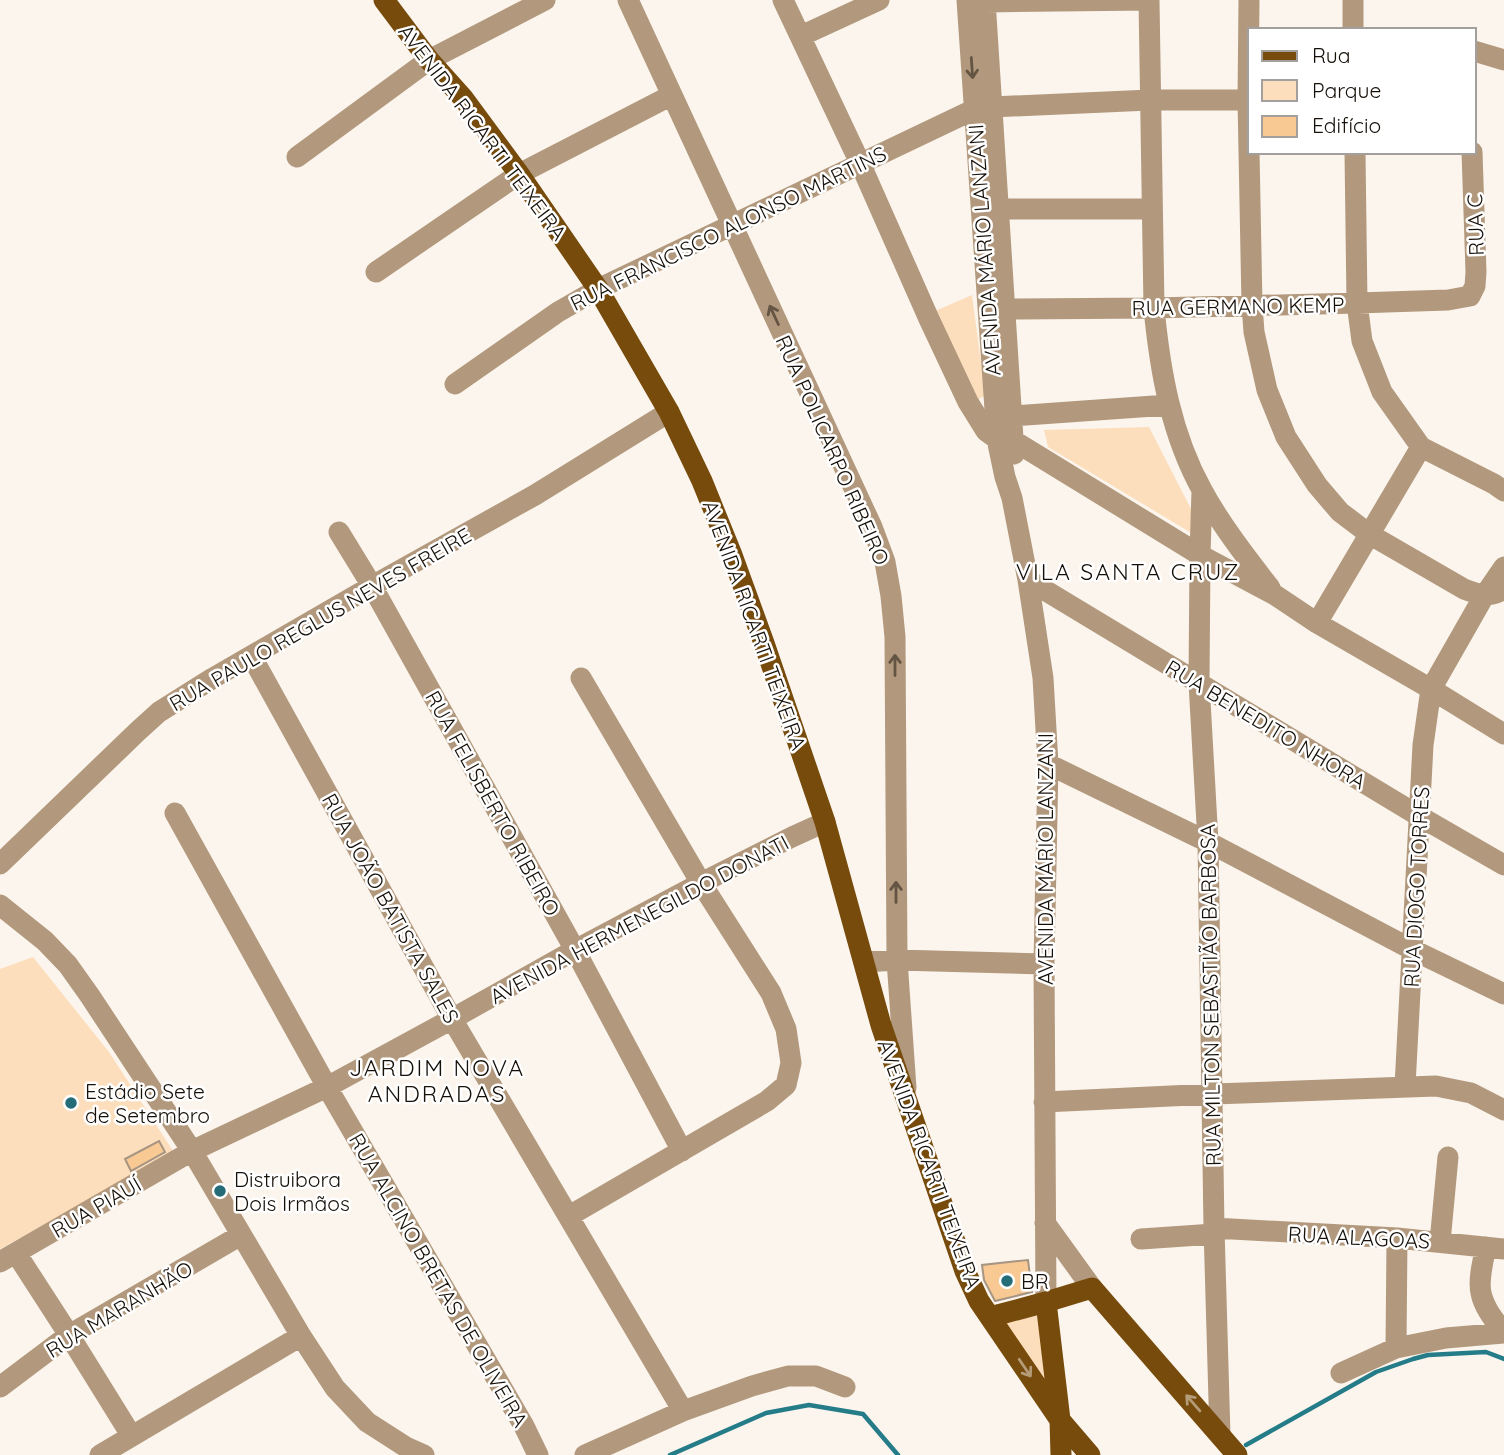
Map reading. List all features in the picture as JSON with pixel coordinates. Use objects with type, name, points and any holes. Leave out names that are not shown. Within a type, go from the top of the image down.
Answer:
[{"type":"main road","name":"AVENIDA RICARTI TEIXEIRA","points":[[384,0],[429,60],[463,98],[519,174],[598,289],[669,412],[702,481],[764,643],[825,822],[881,1025],[965,1270],[979,1301],[1060,1420],[1090,1455]]},
{"type":"main road","points":[[990,1317],[1092,1288],[1237,1455]]},
{"type":"main road","points":[[1046,1302],[1060,1420],[1061,1455]]},
{"type":"street","points":[[297,157],[429,60],[545,0]]},
{"type":"street","name":"RUA POLICARPO RIBEIRO","points":[[628,0],[860,502],[885,562],[895,637],[897,960],[907,1100]]},
{"type":"street","points":[[783,0],[968,402],[986,431],[1006,440],[1199,555],[1275,595],[1317,623],[1504,734]]},
{"type":"street","points":[[801,36],[879,0]]},
{"type":"street","points":[[979,1],[1149,0],[1154,308],[1158,355],[1168,405],[1202,490],[1232,538],[1275,595]]},
{"type":"street","points":[[1249,0],[1249,28]]},
{"type":"street","points":[[1353,0],[1353,28]]},
{"type":"street","name":"AVENIDA MÁRIO LANZANI","points":[[979,1],[983,108],[1006,440],[1015,468],[1012,498],[1043,678],[1048,764],[1044,964],[1046,1302]]},
{"type":"street","points":[[1476,52],[1504,61]]},
{"type":"street","points":[[376,272],[519,174],[672,95]]},
{"type":"street","points":[[983,108],[1150,100],[1248,100]]},
{"type":"street","name":"AVENIDA MÁRIO LANZANI","points":[[983,108],[999,209],[1005,309],[1004,417]]},
{"type":"street","name":"RUA FRANCISCO ALONSO MARTINS","points":[[455,384],[558,312],[598,289],[860,163],[983,108]]},
{"type":"street","points":[[1250,154],[1254,332],[1266,390],[1286,437],[1317,485],[1340,512],[1369,534],[1464,589],[1494,593]]},
{"type":"street","points":[[1355,154],[1357,303],[1362,341],[1382,392],[1421,447],[1504,491]]},
{"type":"street","name":"RUA C","points":[[1469,296],[1475,286],[1476,272],[1472,154]]},
{"type":"street","points":[[999,209],[1152,209]]},
{"type":"street","name":"RUA GERMANO KEMP","points":[[1005,309],[1357,303],[1448,300],[1469,296]]},
{"type":"street","points":[[968,402],[1004,417],[1168,405]]},
{"type":"street","name":"RUA PAULO REGLUS NEVES FREIRE","points":[[0,864],[159,712],[372,586],[546,489],[669,412]]},
{"type":"street","points":[[1317,623],[1421,447]]},
{"type":"street","name":"RUA MILTON SEBASTIÃO BARBOSA","points":[[1202,490],[1199,683],[1208,842],[1220,1435]]},
{"type":"street","name":"RUA FELISBERTO RIBEIRO","points":[[339,532],[372,586],[575,950],[682,1151]]},
{"type":"street","points":[[1431,689],[1494,593],[1504,567]]},
{"type":"street","name":"RUA BENEDITO NHORA","points":[[1028,580],[1419,817],[1504,865]]},
{"type":"street","name":"RUA JOÃO BATISTA SALES","points":[[252,657],[452,1019],[683,1411]]},
{"type":"street","points":[[569,1216],[767,1101],[786,1085],[791,1063],[786,1029],[771,993],[701,883],[581,678]]},
{"type":"street","name":"RUA DIOGO TORRES","points":[[1405,1086],[1423,745],[1431,689]]},
{"type":"street","points":[[1048,764],[1208,842],[1413,950],[1504,994]]},
{"type":"street","name":"RUA ALCINO BRETAS DE OLIVEIRA","points":[[175,813],[327,1087],[524,1426],[538,1455]]},
{"type":"street","name":"AVENIDA HERMENEGILDO DONATI","points":[[192,1151],[327,1087],[575,950],[701,883],[825,822]]},
{"type":"street","points":[[1,908],[45,942],[68,965],[90,996],[192,1151],[301,1336],[335,1388],[367,1422],[424,1455]]},
{"type":"street","points":[[864,962],[897,960],[1044,964]]},
{"type":"street","points":[[1044,1102],[1436,1086],[1471,1093],[1504,1110]]},
{"type":"street","name":"RUA PIAUÍ","points":[[8,1258],[192,1151]]},
{"type":"street","points":[[1440,1242],[1448,1157]]},
{"type":"street","points":[[1045,1223],[1092,1288]]},
{"type":"street","name":"RUA ALAGOAS","points":[[1141,1239],[1214,1231],[1397,1238],[1495,1248]]},
{"type":"street","name":"RUA MARANHÃO","points":[[0,1387],[69,1335],[241,1235]]},
{"type":"street","points":[[1396,1348],[1397,1238]]},
{"type":"street","points":[[1341,1373],[1396,1348],[1446,1338],[1504,1333],[1490,1314],[1481,1293],[1482,1271],[1495,1248]]},
{"type":"street","points":[[8,1258],[69,1335],[131,1435]]},
{"type":"street","points":[[100,1455],[301,1336]]},
{"type":"street","points":[[584,1455],[683,1411],[788,1376],[816,1376],[845,1387]]},
{"type":"green space","points":[[972,295],[984,386],[984,396],[979,399],[974,398],[935,311]]},
{"type":"green space","points":[[1149,427],[1191,509],[1198,537],[1048,447],[1044,430]]},
{"type":"green space","name":"Estádio Sete de Setembro","points":[[33,957],[109,1052],[175,1154],[0,1249],[0,969]]},
{"type":"green space","points":[[1041,1315],[1049,1388],[1000,1322]]},
{"type":"building","points":[[159,1141],[165,1152],[131,1171],[125,1159]]},
{"type":"building","name":"BR","points":[[1028,1260],[1032,1292],[995,1301],[984,1280],[982,1265]]},
{"type":"waterway","points":[[1246,1445],[1376,1372],[1413,1359],[1428,1355],[1486,1352],[1504,1359]]},
{"type":"waterway","points":[[670,1455],[766,1413],[809,1405],[863,1414],[898,1455]]},
{"type":"place","name":"Estádio Sete de Setembro","points":[[71,1103]]},
{"type":"place","name":"Distruibora Dois Irmãos","points":[[220,1191]]},
{"type":"place","name":"BR","points":[[1007,1281]]},
{"type":"district","name":"VILA SANTA CRUZ","points":[[1128,571]]},
{"type":"district","name":"JARDIM NOVA ANDRADAS","points":[[437,1080]]}]
